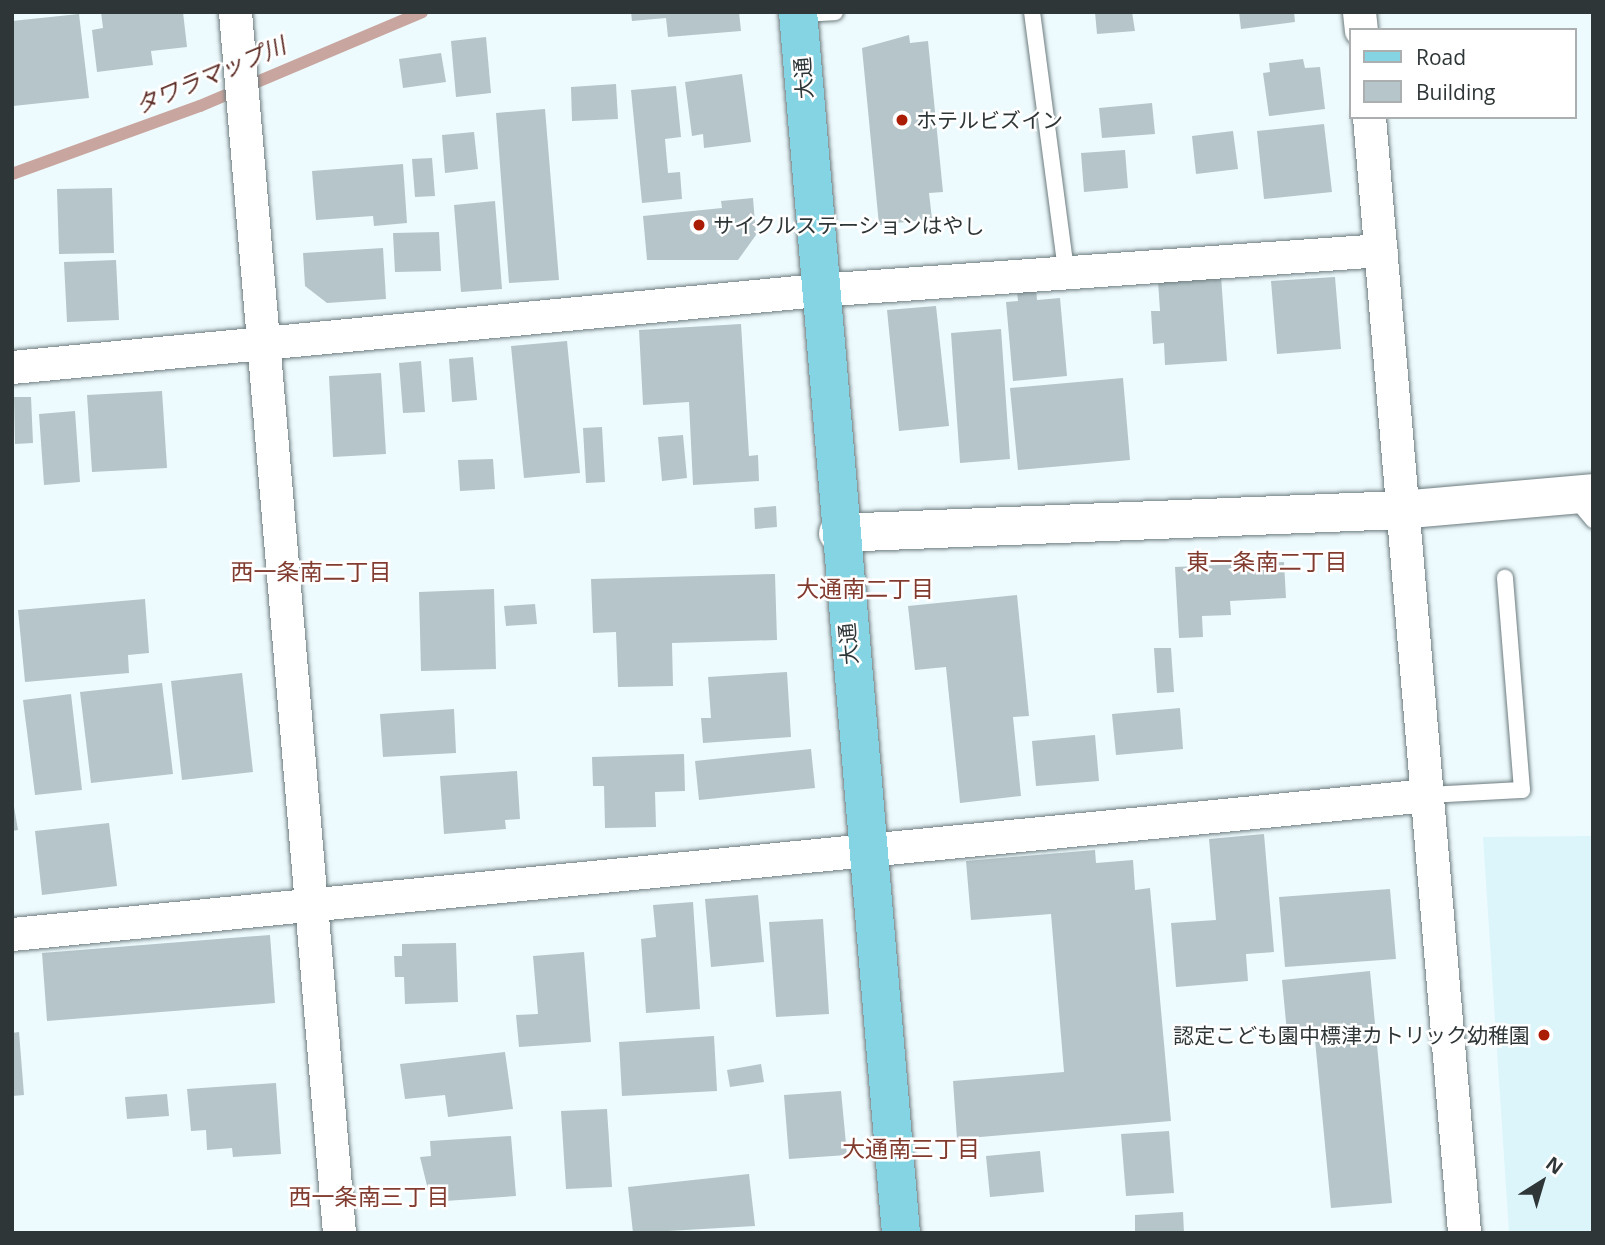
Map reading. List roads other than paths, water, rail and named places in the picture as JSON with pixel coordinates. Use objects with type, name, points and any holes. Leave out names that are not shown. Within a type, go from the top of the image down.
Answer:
[{"type":"main road","name":"大通","points":[[810,13],[818,290],[901,1233]]},
{"type":"street","points":[[234,12],[266,344],[339,1233]]},
{"type":"street","points":[[1369,119],[1400,510],[1464,1233]]},
{"type":"street","points":[[12,367],[818,290],[1066,269],[1381,250]]},
{"type":"street","points":[[838,533],[1586,503]]},
{"type":"street","points":[[12,933],[312,901],[1427,795]]},
{"type":"lane","points":[[1032,12],[1066,269]]},
{"type":"lane","points":[[1427,795],[1522,790],[1505,578]]},
{"type":"waterway","name":"タワラマップ川","points":[[12,174],[200,106],[422,12]]},
{"type":"place","name":"ホテルビズイン","points":[[902,120]]},
{"type":"place","name":"サイクルステーションはやし","points":[[699,225]]},
{"type":"place","name":"認定こども園中標津カトリック幼稚園","points":[[1544,1035]]},
{"type":"district","name":"東一条南二丁目","points":[[1267,561]]},
{"type":"district","name":"西一条南二丁目","points":[[311,571]]},
{"type":"district","name":"大通南二丁目","points":[[865,588]]},
{"type":"district","name":"大通南三丁目","points":[[911,1148]]},
{"type":"district","name":"西一条南三丁目","points":[[369,1196]]}]
